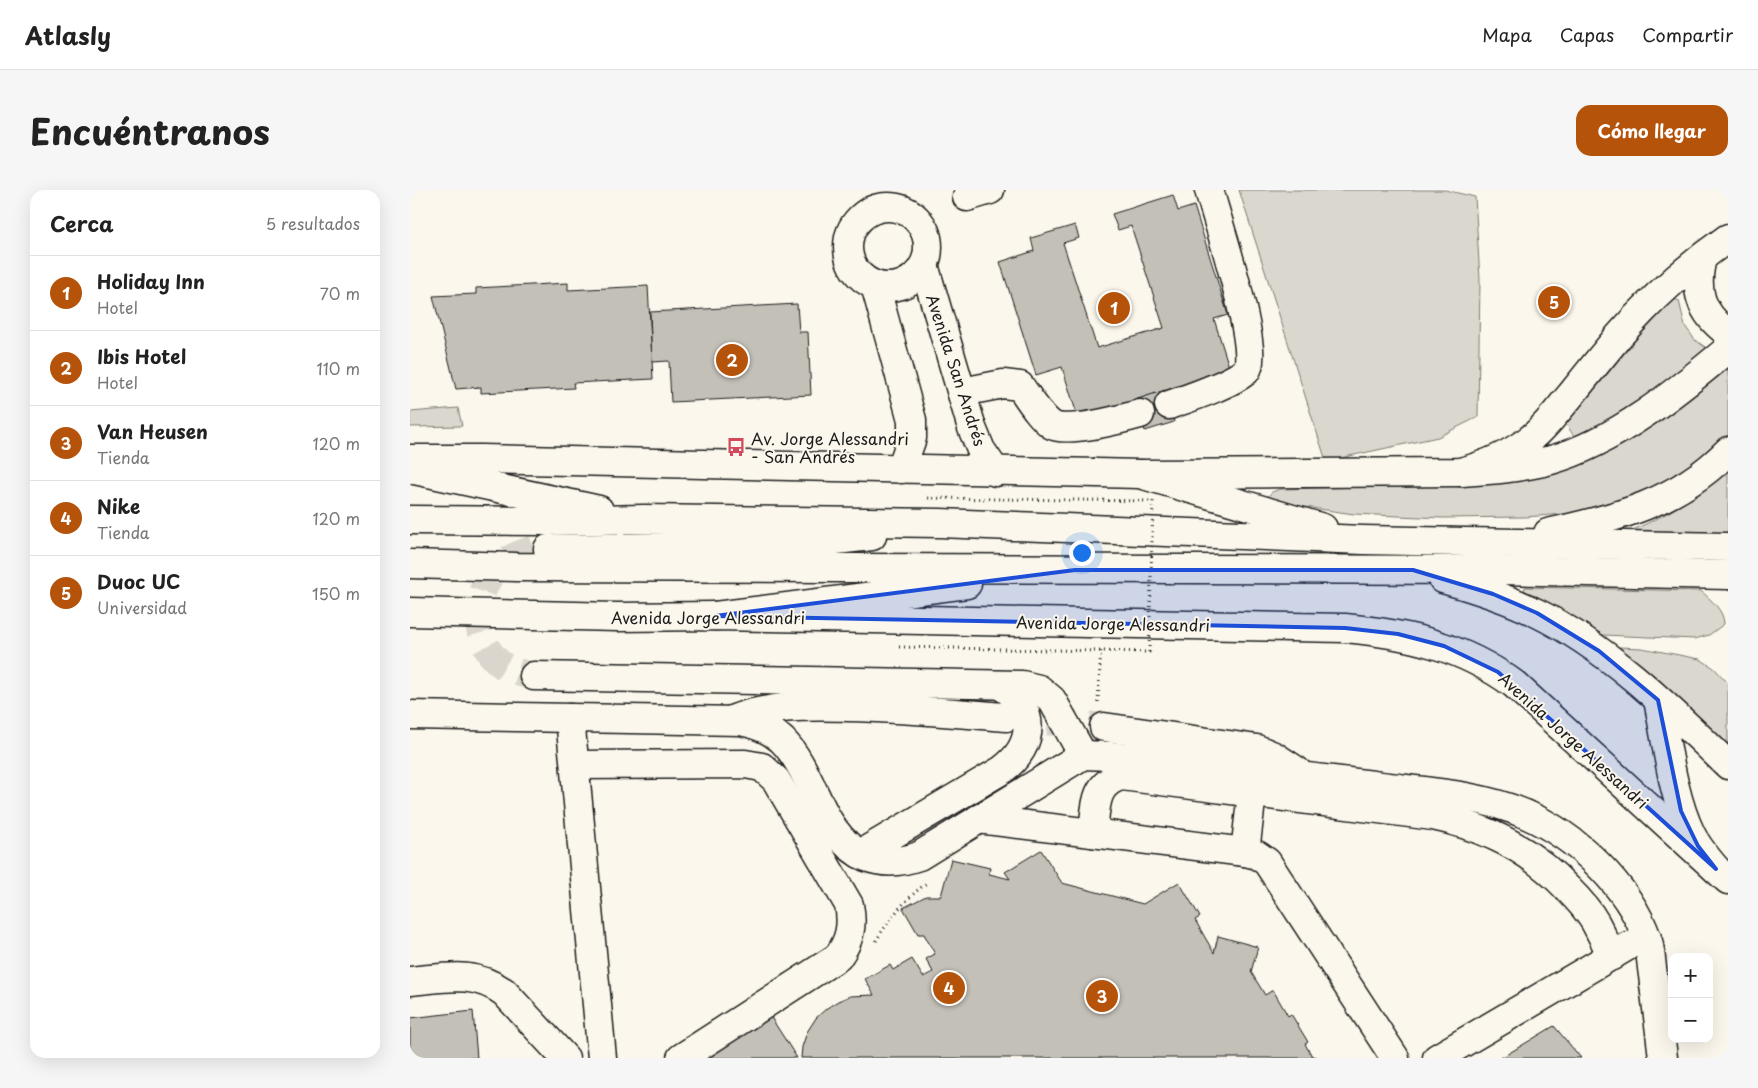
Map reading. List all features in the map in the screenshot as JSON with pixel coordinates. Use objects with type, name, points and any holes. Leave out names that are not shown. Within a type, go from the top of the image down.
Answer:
[{"type":"main road","points":[[1170,405],[1231,380],[1247,370],[1250,363],[1248,331],[1209,190]]},
{"type":"main road","points":[[876,199],[890,206],[901,208],[920,222],[928,243],[924,265],[919,273],[903,284],[894,286],[875,285],[861,276],[856,270],[849,254],[848,244],[854,225],[876,199]]},
{"type":"main road","points":[[1461,472],[1498,459],[1530,439],[1556,413],[1619,336],[1644,309],[1702,258],[1728,238]]},
{"type":"main road","points":[[1702,258],[1698,282],[1701,300],[1709,316],[1728,333]]},
{"type":"main road","name":"Avenida San Andrés","points":[[924,265],[976,439],[996,472]]},
{"type":"main road","points":[[875,285],[912,420],[912,438],[901,469]]},
{"type":"main road","points":[[410,459],[1140,474],[1461,472],[1526,466],[1554,459],[1581,448],[1614,432],[1650,409],[1728,349]]},
{"type":"main road","points":[[962,392],[1003,384],[1020,386],[1053,426],[1068,429],[1140,414]]},
{"type":"main road","points":[[1495,543],[1629,513],[1680,488],[1728,451]]},
{"type":"main road","points":[[410,469],[644,519]]},
{"type":"main road","points":[[1140,474],[1363,540]]},
{"type":"main road","points":[[410,520],[549,521],[644,519],[940,523],[1363,540],[1728,547]]},
{"type":"main road","points":[[534,549],[798,544],[854,539],[940,523]]},
{"type":"main road","points":[[410,564],[516,567],[1501,570],[1728,575]]},
{"type":"main road","points":[[715,616],[1075,570]]},
{"type":"main road","points":[[1413,570],[1493,594],[1537,613],[1599,651],[1658,700],[1728,765]]},
{"type":"main road","name":"Avenida Jorge Alessandri","points":[[412,613],[618,617],[715,616],[1345,628],[1398,634],[1452,650],[1481,662],[1498,672],[1531,698],[1722,874]]},
{"type":"main road","points":[[534,676],[1031,686],[1046,694],[1057,708],[1083,755]]},
{"type":"main road","points":[[860,854],[1002,770],[1020,755],[1027,737],[1026,716],[1022,705],[1014,694],[1000,685]]},
{"type":"main road","points":[[1658,700],[1681,811],[1698,846],[1722,874]]},
{"type":"main road","points":[[728,721],[762,710],[824,707],[890,708],[1006,717]]},
{"type":"main road","points":[[410,715],[747,722],[764,728],[783,742],[796,759],[836,833],[846,844],[860,854],[881,861],[906,860],[930,850],[1083,755],[1302,775],[1471,798],[1500,804],[1553,828],[1576,845],[1599,865],[1635,912],[1648,939],[1663,1058]]},
{"type":"main road","points":[[570,718],[602,1058]]},
{"type":"main road","points":[[1104,727],[1257,750],[1274,756],[1302,775]]},
{"type":"main road","points":[[575,766],[745,764],[762,767],[776,780],[849,905],[850,935],[838,957],[681,1058]]},
{"type":"main road","points":[[1093,833],[1098,797],[1101,790],[1106,783],[1122,776],[1433,816],[1460,822],[1486,831],[1511,843],[1534,858],[1556,876],[1594,920],[1612,956]]},
{"type":"main road","points":[[1245,852],[1252,793]]},
{"type":"main road","points":[[978,819],[1245,852],[1256,855],[1267,862],[1395,1058]]},
{"type":"main road","points":[[1437,1058],[1646,936]]},
{"type":"main road","points":[[410,982],[468,977],[492,984],[504,992],[565,1058]]},
{"type":"path","points":[[900,647],[1149,652],[1153,501],[926,498]]},
{"type":"path","points":[[1100,664],[1101,644]]},
{"type":"path","points":[[875,942],[894,914],[919,888],[935,877]]},
{"type":"highlighted area","points":[[1075,570],[1413,570],[1493,594],[1537,613],[1599,651],[1658,700],[1681,811],[1698,846],[1716,869],[1498,672],[1444,646],[1398,634],[1345,628],[715,616]]},
{"type":"shaded area","points":[[1239,190],[1445,190],[1475,197],[1480,279],[1478,417],[1438,437],[1326,461]]},
{"type":"shaded area","points":[[1674,299],[1679,301],[1685,326],[1695,340],[1708,349],[1658,391],[1577,441],[1566,424],[1633,343]]},
{"type":"shaded area","points":[[1728,365],[1728,436],[1683,473],[1633,498],[1576,513],[1525,517],[1443,518],[1354,514],[1263,501],[1272,492],[1280,489],[1419,486],[1508,481]]},
{"type":"shaded area","points":[[458,408],[462,426],[410,427],[410,412]]},
{"type":"shaded area","points":[[1728,471],[1728,538],[1617,537],[1675,508],[1715,482]]},
{"type":"shaded area","points":[[1525,587],[1701,591],[1722,614],[1724,624],[1709,635],[1695,639],[1603,635],[1532,595],[1524,590]]},
{"type":"shaded area","points":[[1619,647],[1642,648],[1700,659],[1714,668],[1728,683],[1728,747],[1659,681]]},
{"type":"building","points":[[1173,195],[1178,211],[1194,206],[1228,315],[1214,319],[1230,370],[1078,418],[1062,367],[1036,375],[1000,262],[1034,251],[1031,238],[1075,225],[1079,238],[1063,243],[1097,348],[1164,328],[1131,226],[1118,230],[1112,214]]},
{"type":"building","points":[[568,283],[568,290],[648,286],[653,379],[573,383],[574,388],[481,393],[481,387],[456,389],[433,296],[476,294],[476,288]]},
{"type":"building","points":[[797,304],[799,332],[808,332],[811,395],[671,402],[669,361],[652,362],[650,312]]},
{"type":"building","points":[[1165,390],[1174,422],[1145,431],[1135,400]]},
{"type":"building","points":[[1041,850],[1062,883],[1143,904],[1179,882],[1200,917],[1195,920],[1214,953],[1218,936],[1258,947],[1251,972],[1265,995],[1273,990],[1288,1016],[1291,1014],[1308,1042],[1305,1044],[1312,1056],[1321,1058],[801,1058],[807,1032],[816,1018],[827,1008],[850,996],[874,995],[865,979],[890,965],[893,970],[912,959],[923,977],[933,972],[926,959],[935,954],[924,934],[918,934],[903,908],[926,896],[941,896],[951,859],[990,868],[989,874],[1010,879],[1005,872]]},
{"type":"building","points":[[765,1008],[797,1058],[686,1058]]},
{"type":"building","points":[[473,1011],[477,1058],[410,1058],[410,1018]]},
{"type":"building","points":[[1554,1026],[1581,1058],[1501,1058]]},
{"type":"tunnel","points":[[534,549],[508,560],[494,571],[487,582],[479,608],[481,635],[494,658],[508,669],[534,676]]},
{"type":"tunnel","points":[[1006,717],[1104,727]]},
{"type":"place","name":"Duoc UC","points":[[1554,302]]},
{"type":"place","name":"Holiday Inn","points":[[1114,308]]},
{"type":"place","name":"Ibis Hotel","points":[[732,360]]},
{"type":"place","name":"Av. Jorge Alessandri - San Andrés","points":[[736,447]]},
{"type":"place","name":"Nike","points":[[949,988]]},
{"type":"place","name":"Van Heusen","points":[[1102,996]]}]
